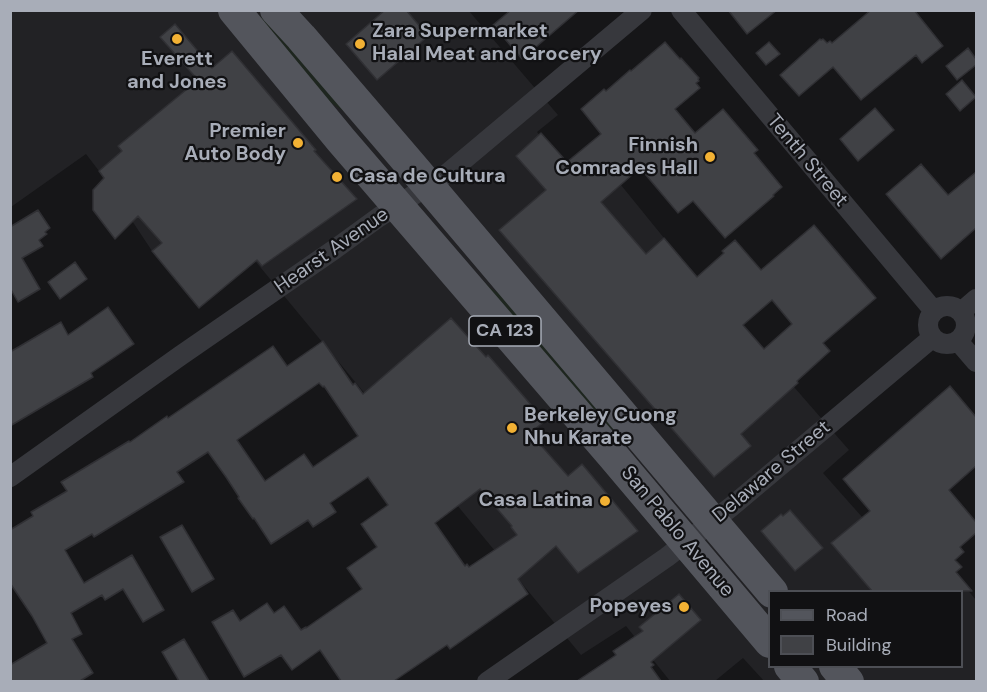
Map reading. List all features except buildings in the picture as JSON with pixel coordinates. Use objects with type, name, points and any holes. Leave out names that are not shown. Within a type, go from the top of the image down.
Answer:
[{"type":"main road","name":"San Pablo Avenue","points":[[234,10],[768,640]]},
{"type":"main road","name":"San Pablo Avenue","points":[[276,10],[771,590]]},
{"type":"main road","points":[[792,668],[803,681]]},
{"type":"main road","points":[[838,668],[848,681]]},
{"type":"street","name":"Hearst Avenue","points":[[10,477],[180,356],[453,170],[642,10]]},
{"type":"street","name":"Tenth Street","points":[[681,10],[934,311]]},
{"type":"street","points":[[961,312],[976,299]]},
{"type":"street","points":[[951,306],[961,312],[966,324],[958,341],[945,344],[932,338],[928,321],[934,311],[951,306]]},
{"type":"street","name":"Delaware Street","points":[[487,681],[667,557],[731,507],[932,338]]},
{"type":"street","points":[[958,341],[976,362]]},
{"type":"shaded area","points":[[11,11],[469,11],[558,115],[537,132],[598,204],[621,185],[664,238],[849,450],[823,473],[886,544],[911,522],[976,600],[976,681],[764,681],[743,658],[715,681],[670,681],[626,626],[581,655],[208,204],[152,251],[86,154],[11,207]]},
{"type":"shaded area","points":[[254,11],[270,25],[345,112],[328,101]]},
{"type":"shaded area","points":[[478,276],[509,300],[619,435],[591,412]]},
{"type":"place","name":"Everett and Jones","points":[[177,39]]},
{"type":"place","name":"Zara Supermarket Halal Meat and Grocery","points":[[360,44]]},
{"type":"place","name":"Premier Auto Body","points":[[298,143]]},
{"type":"place","name":"Finnish Comrades Hall","points":[[710,157]]},
{"type":"place","name":"Casa de Cultura","points":[[337,177]]},
{"type":"place","name":"Berkeley Cuong Nhu Karate","points":[[512,428]]},
{"type":"place","name":"Casa Latina","points":[[605,501]]},
{"type":"place","name":"Popeyes","points":[[684,607]]}]
